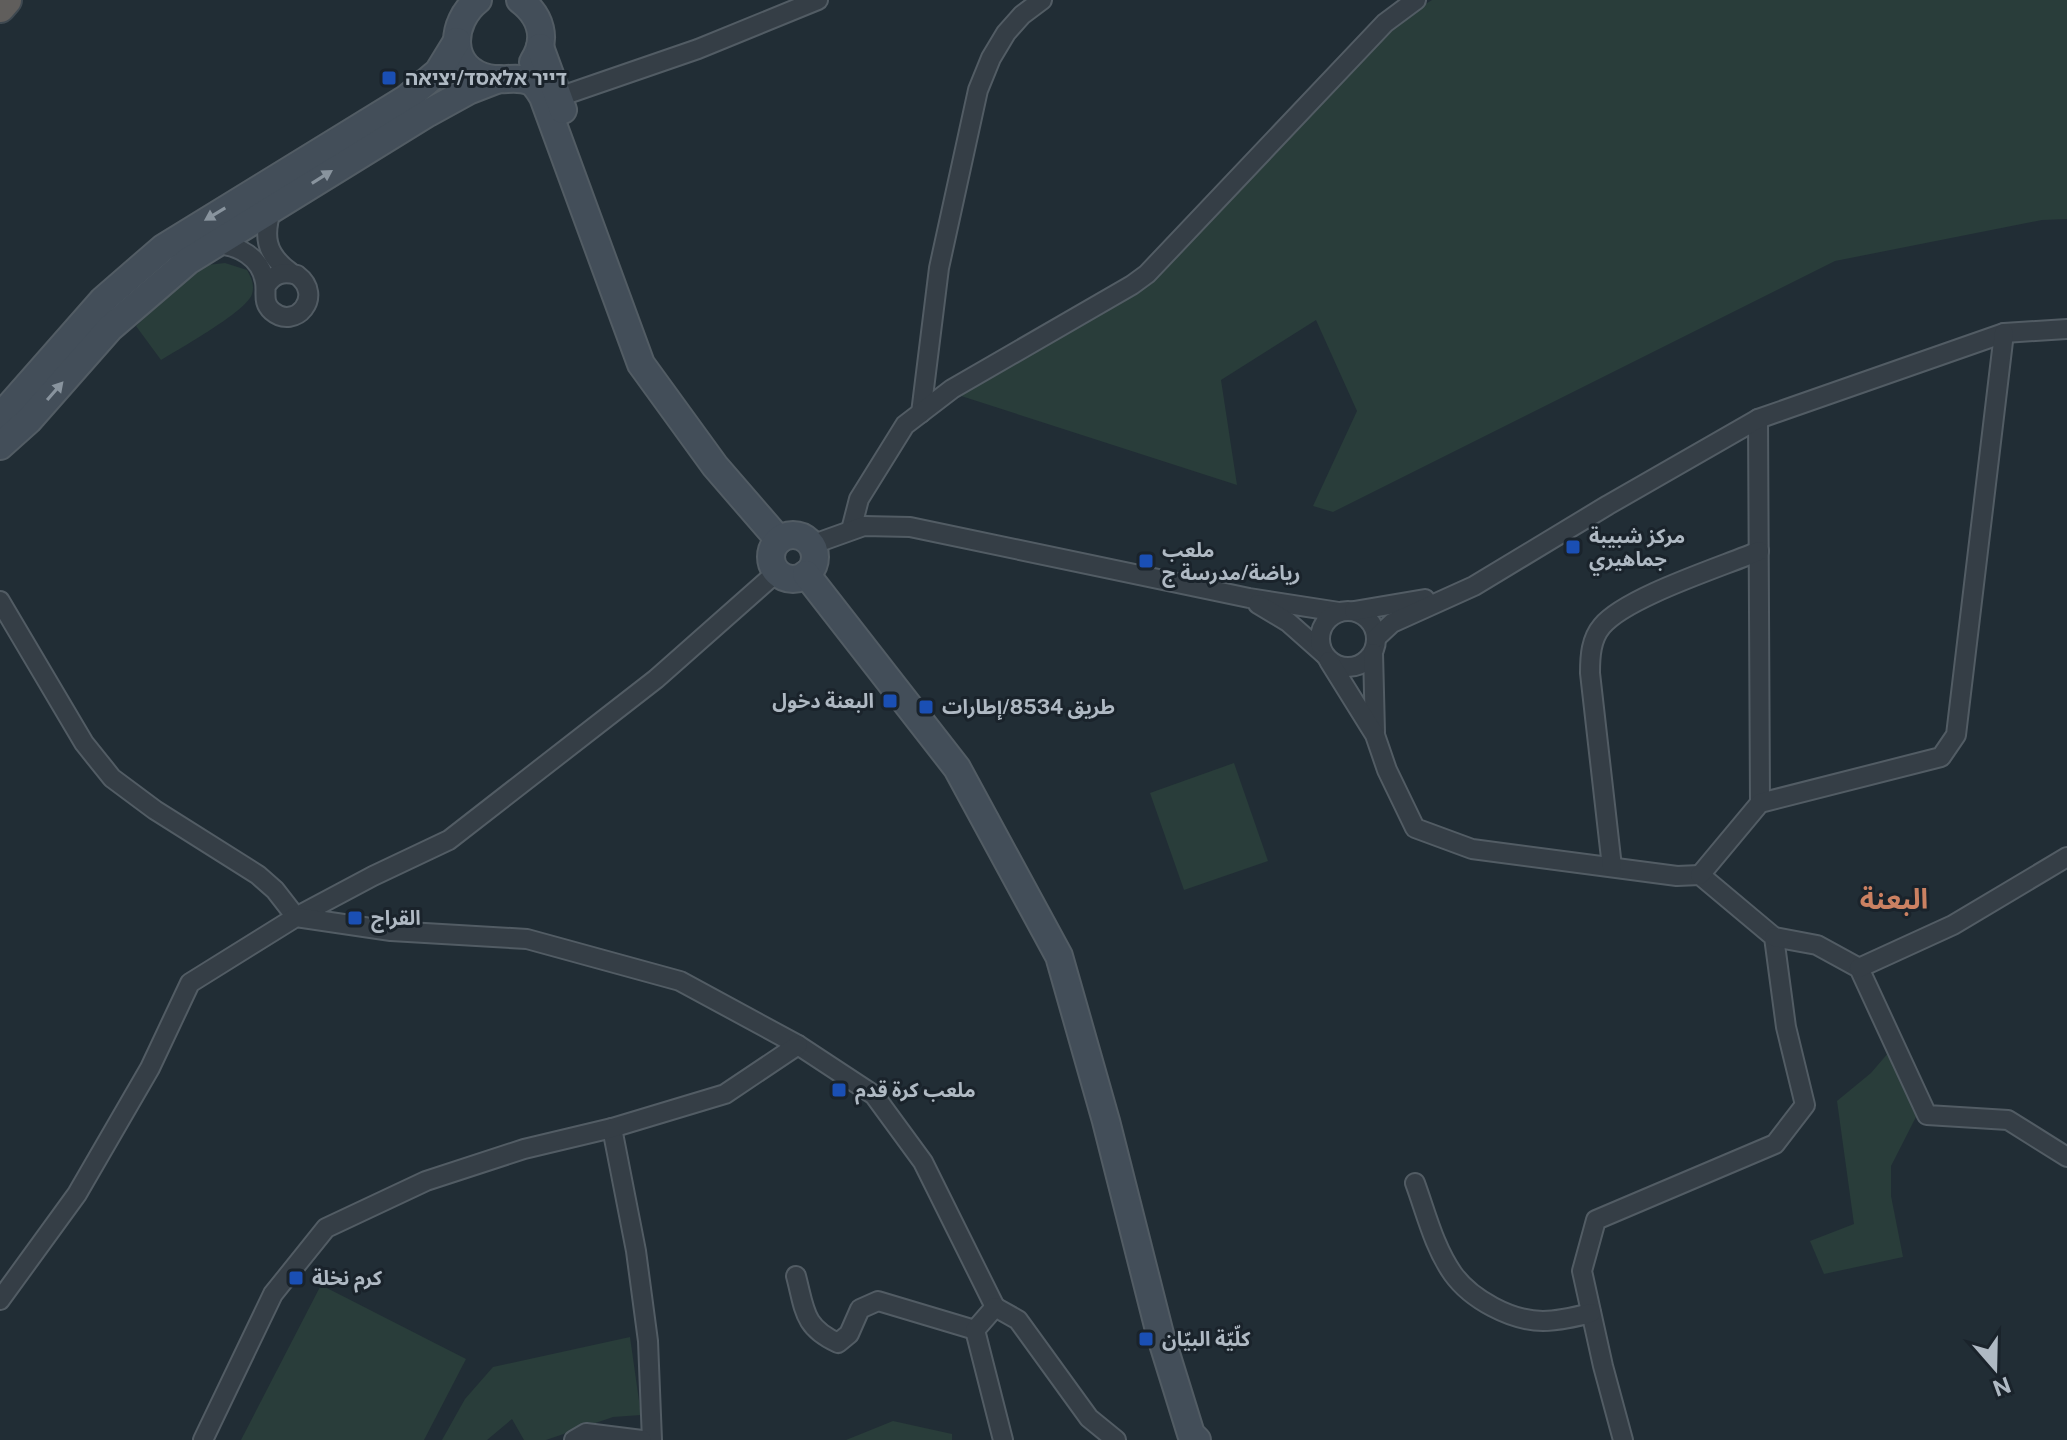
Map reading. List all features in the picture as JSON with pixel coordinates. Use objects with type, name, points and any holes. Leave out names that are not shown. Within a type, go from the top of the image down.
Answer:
[{"type":"highway","points":[[0,7],[6,0]]},
{"type":"main road","points":[[520,0],[531,8],[538,20],[540,47],[552,100],[589,198],[609,279],[641,364],[715,466],[779,540]]},
{"type":"main road","points":[[0,417],[79,325],[134,271],[194,227],[407,98],[438,72],[457,41],[460,21],[475,1]]},
{"type":"main road","points":[[457,41],[462,59],[478,74],[529,81],[552,100]]},
{"type":"main road","points":[[0,446],[29,420],[130,308],[188,261],[428,113],[468,91],[528,68],[540,47]]},
{"type":"main road","points":[[791,535],[799,536],[811,545],[814,565],[806,574],[794,579],[777,572],[770,556],[779,540],[791,535]]},
{"type":"main road","points":[[806,574],[957,768],[1059,956],[1106,1121],[1188,1438]]},
{"type":"street","points":[[552,100],[698,49],[818,0]]},
{"type":"street","points":[[921,413],[939,268],[978,90],[991,58],[1006,33],[1022,15],[1042,0]]},
{"type":"street","points":[[851,530],[859,499],[905,425],[952,389],[1147,274],[1385,23],[1416,0]]},
{"type":"street","points":[[213,244],[230,245],[249,254],[262,273],[266,286],[265,300],[273,312],[286,317],[300,313],[309,293],[303,279],[276,260],[267,240],[266,227],[272,208]]},
{"type":"street","points":[[266,286],[275,276],[290,272]]},
{"type":"street","points":[[1249,598],[1288,622],[1326,657],[1345,667],[1353,667],[1361,664],[1392,623],[1474,586],[1758,419],[2004,333],[2067,329]]},
{"type":"street","points":[[1700,875],[1760,803],[1941,757],[1956,735],[2004,333]]},
{"type":"street","points":[[1758,419],[1760,803]]},
{"type":"street","points":[[811,545],[864,526],[910,527],[1249,598],[1347,612],[1372,624],[1375,735]]},
{"type":"street","points":[[1612,867],[1590,650],[1601,627],[1622,609],[1759,551]]},
{"type":"street","points":[[0,1300],[77,1194],[150,1068],[190,983],[296,917],[449,840],[656,679],[777,572]]},
{"type":"street","points":[[1474,586],[1409,603],[1332,615],[1321,629],[1320,645],[1375,735],[1387,770],[1415,828],[1472,849],[1677,876],[1700,875],[1774,937],[1817,945],[1859,968],[1927,1115],[2008,1120],[2067,1157]]},
{"type":"street","points":[[0,601],[78,733],[112,778],[155,810],[258,875],[275,890],[296,917],[391,931],[527,939],[680,981],[798,1045],[874,1095],[915,1151],[961,1234],[995,1307],[1018,1320],[1089,1418],[1116,1440]]},
{"type":"street","points":[[1859,968],[1953,925],[2067,857]]},
{"type":"street","points":[[1623,1440],[1582,1271],[1596,1220],[1775,1144],[1805,1105],[1786,1027],[1774,937]]},
{"type":"street","points":[[203,1440],[273,1294],[326,1228],[426,1181],[524,1149],[612,1128],[725,1094],[798,1045]]},
{"type":"street","points":[[612,1128],[636,1251],[648,1341],[652,1440]]},
{"type":"street","points":[[1415,1183],[1433,1235],[1454,1275],[1478,1298],[1513,1316],[1539,1322],[1591,1313]]},
{"type":"street","points":[[796,1276],[806,1313],[817,1334],[838,1343],[849,1334],[860,1309],[878,1301],[975,1330]]},
{"type":"street","points":[[975,1330],[995,1307]]},
{"type":"street","points":[[975,1330],[1003,1440]]},
{"type":"street","points":[[574,1440],[586,1433],[642,1440]]},
{"type":"green space","points":[[1432,0],[2067,0],[2067,219],[2042,220],[1835,261],[1333,512],[1313,506],[1357,411],[1316,320],[1221,380],[1237,485],[955,394],[1162,258],[1392,25]]},
{"type":"green space","points":[[225,263],[247,270],[253,287],[252,294],[238,310],[161,360],[136,326],[194,272],[207,265]]},
{"type":"green space","points":[[1234,763],[1268,861],[1184,890],[1150,793]]},
{"type":"green space","points":[[1889,1052],[1918,1113],[1891,1166],[1891,1196],[1903,1257],[1824,1274],[1810,1241],[1854,1224],[1837,1101],[1871,1073]]},
{"type":"green space","points":[[321,1285],[466,1359],[424,1440],[241,1440]]},
{"type":"green space","points":[[630,1337],[641,1415],[613,1417],[546,1440],[524,1440],[512,1419],[487,1440],[442,1440],[465,1399],[493,1367]]},
{"type":"green space","points":[[893,1421],[952,1434],[952,1440],[846,1440]]},
{"type":"place","name":"דייר אלאסד/יציאה","points":[[389,78]]},
{"type":"place","name":"مركز شبيبة جماهيري","points":[[1573,547]]},
{"type":"place","name":"ملعب رياضة/مدرسة ج","points":[[1146,561]]},
{"type":"place","name":"البعنة دخول","points":[[890,701]]},
{"type":"place","name":"طريق 8534/إطارات","points":[[926,707]]},
{"type":"place","name":"القراج","points":[[355,918]]},
{"type":"place","name":"ملعب كرة قدم","points":[[839,1090]]},
{"type":"place","name":"كرم نخلة","points":[[296,1278]]},
{"type":"place","name":"كلّيّة البيّان","points":[[1146,1339]]},
{"type":"district","name":"البعنة","points":[[1894,899]]}]
